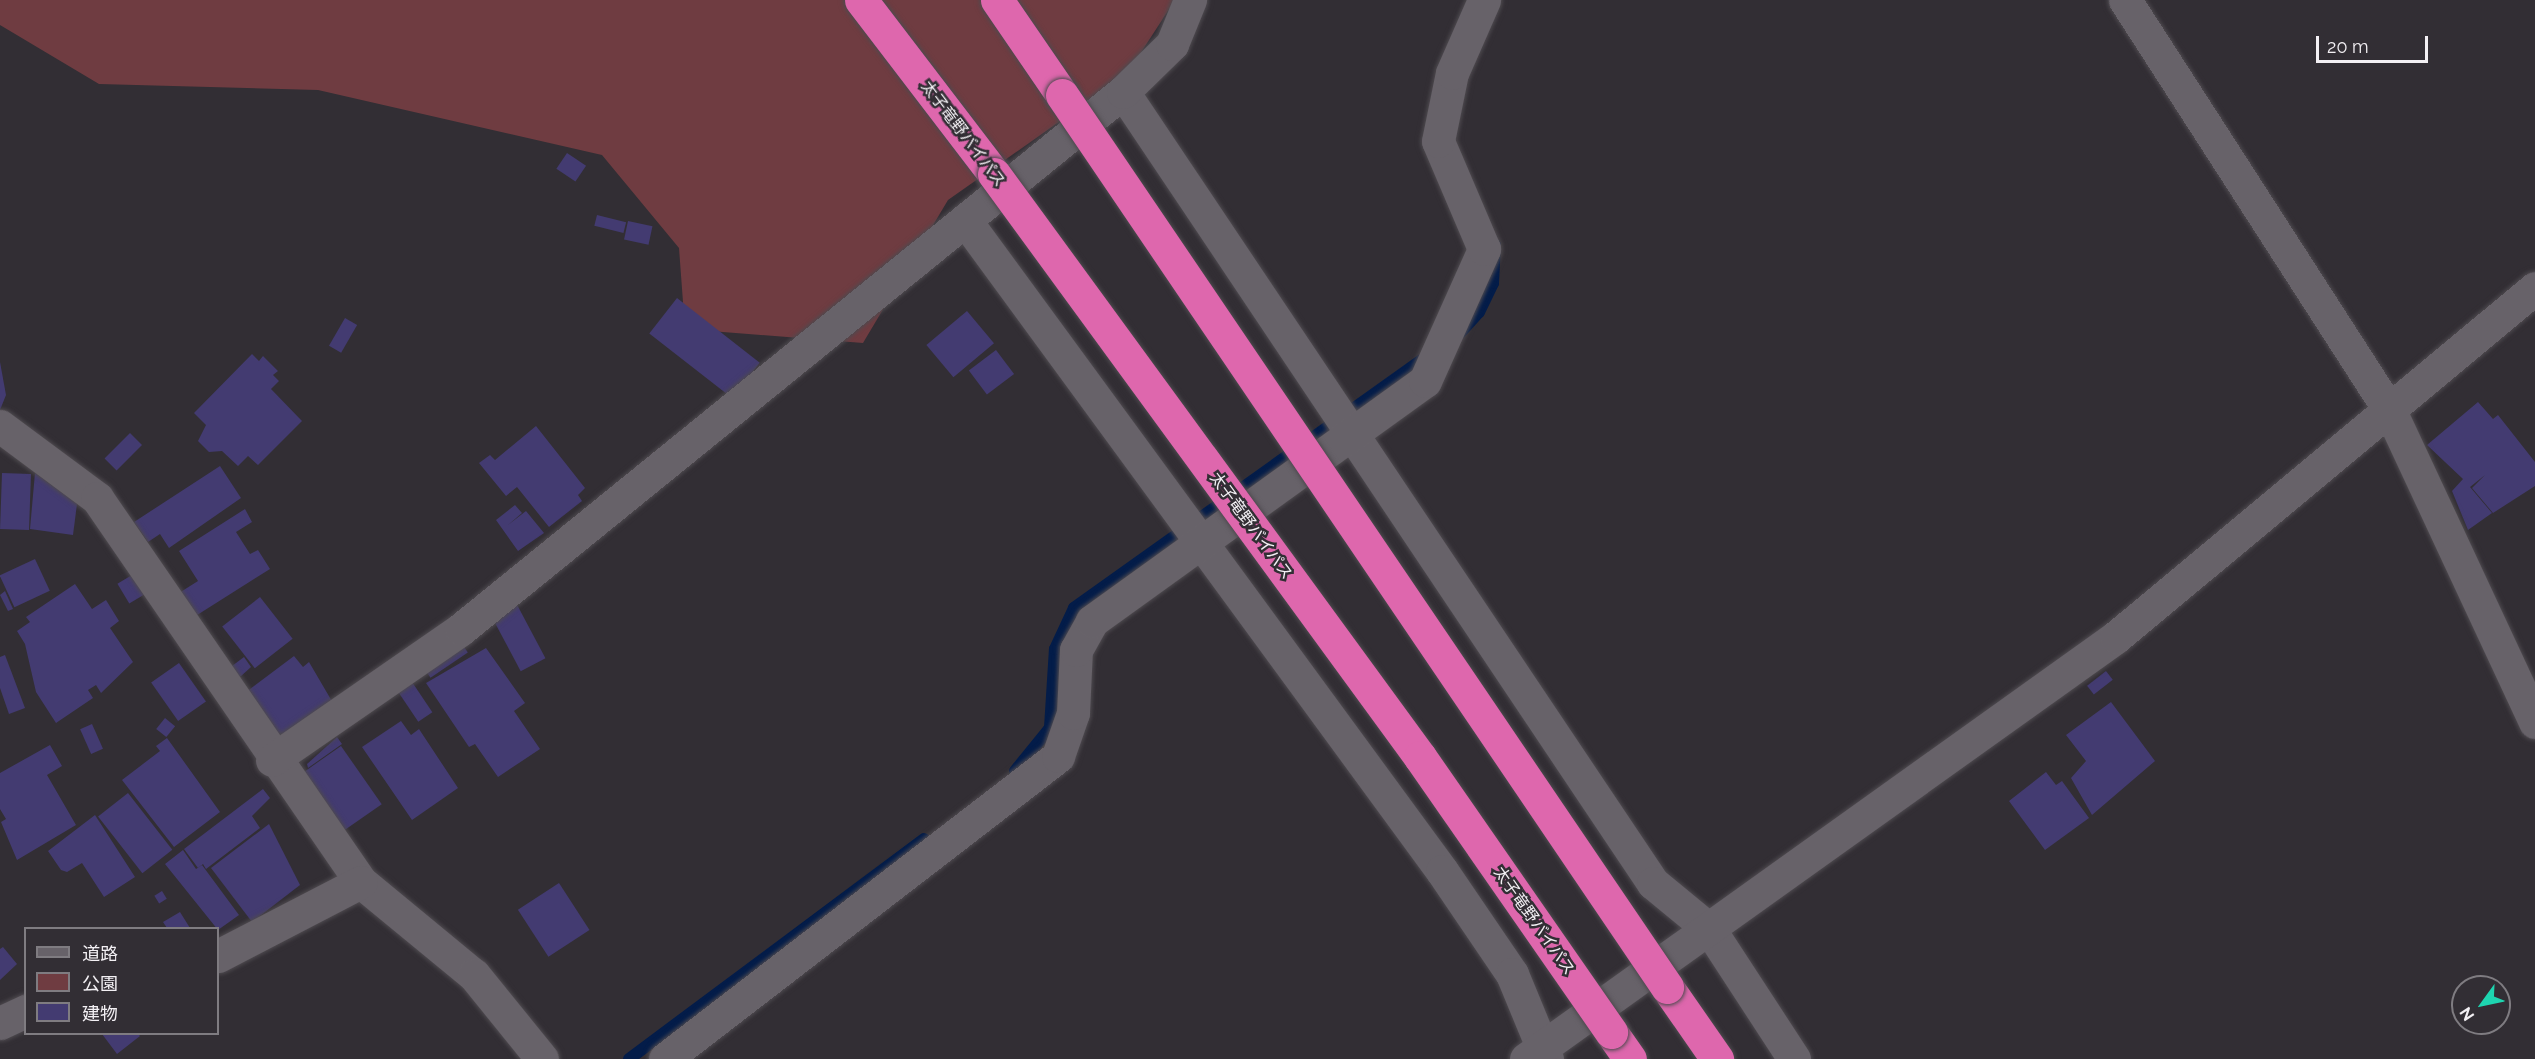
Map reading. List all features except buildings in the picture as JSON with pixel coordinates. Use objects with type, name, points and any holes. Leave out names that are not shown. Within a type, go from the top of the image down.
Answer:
[{"type":"highway","name":"太子竜野バイパス","points":[[861,0],[994,174],[1420,757],[1630,1059]]},
{"type":"highway","points":[[997,0],[1717,1059]]},
{"type":"street","points":[[272,760],[461,629],[1123,92],[1172,44],[1190,0]]},
{"type":"street","points":[[665,1059],[1058,756],[1073,713],[1077,650],[1092,621],[1202,538],[1351,436],[1425,381],[1484,249],[1438,141],[1452,73],[1484,0]]},
{"type":"street","points":[[2125,0],[2391,413],[2535,722]]},
{"type":"street","points":[[1123,92],[1351,436],[1653,883],[1710,930],[1794,1059]]},
{"type":"street","points":[[964,220],[1202,538],[1512,974],[1538,1056],[2115,637],[2391,413],[2535,288]]},
{"type":"street","points":[[0,426],[97,498],[145,562],[272,760],[361,882],[474,975],[542,1059]]},
{"type":"street","points":[[219,955],[361,882]]},
{"type":"street","points":[[0,1023],[24,1012]]},
{"type":"green space","points":[[0,0],[1175,0],[1127,74],[948,200],[863,343],[685,329],[679,248],[602,155],[318,90],[99,84],[0,25]]},
{"type":"waterway","points":[[1460,333],[1479,312],[1493,283],[1495,245]]},
{"type":"waterway","points":[[1015,771],[1050,728],[1055,649],[1074,608],[1426,357]]},
{"type":"waterway","points":[[629,1059],[924,839]]}]
